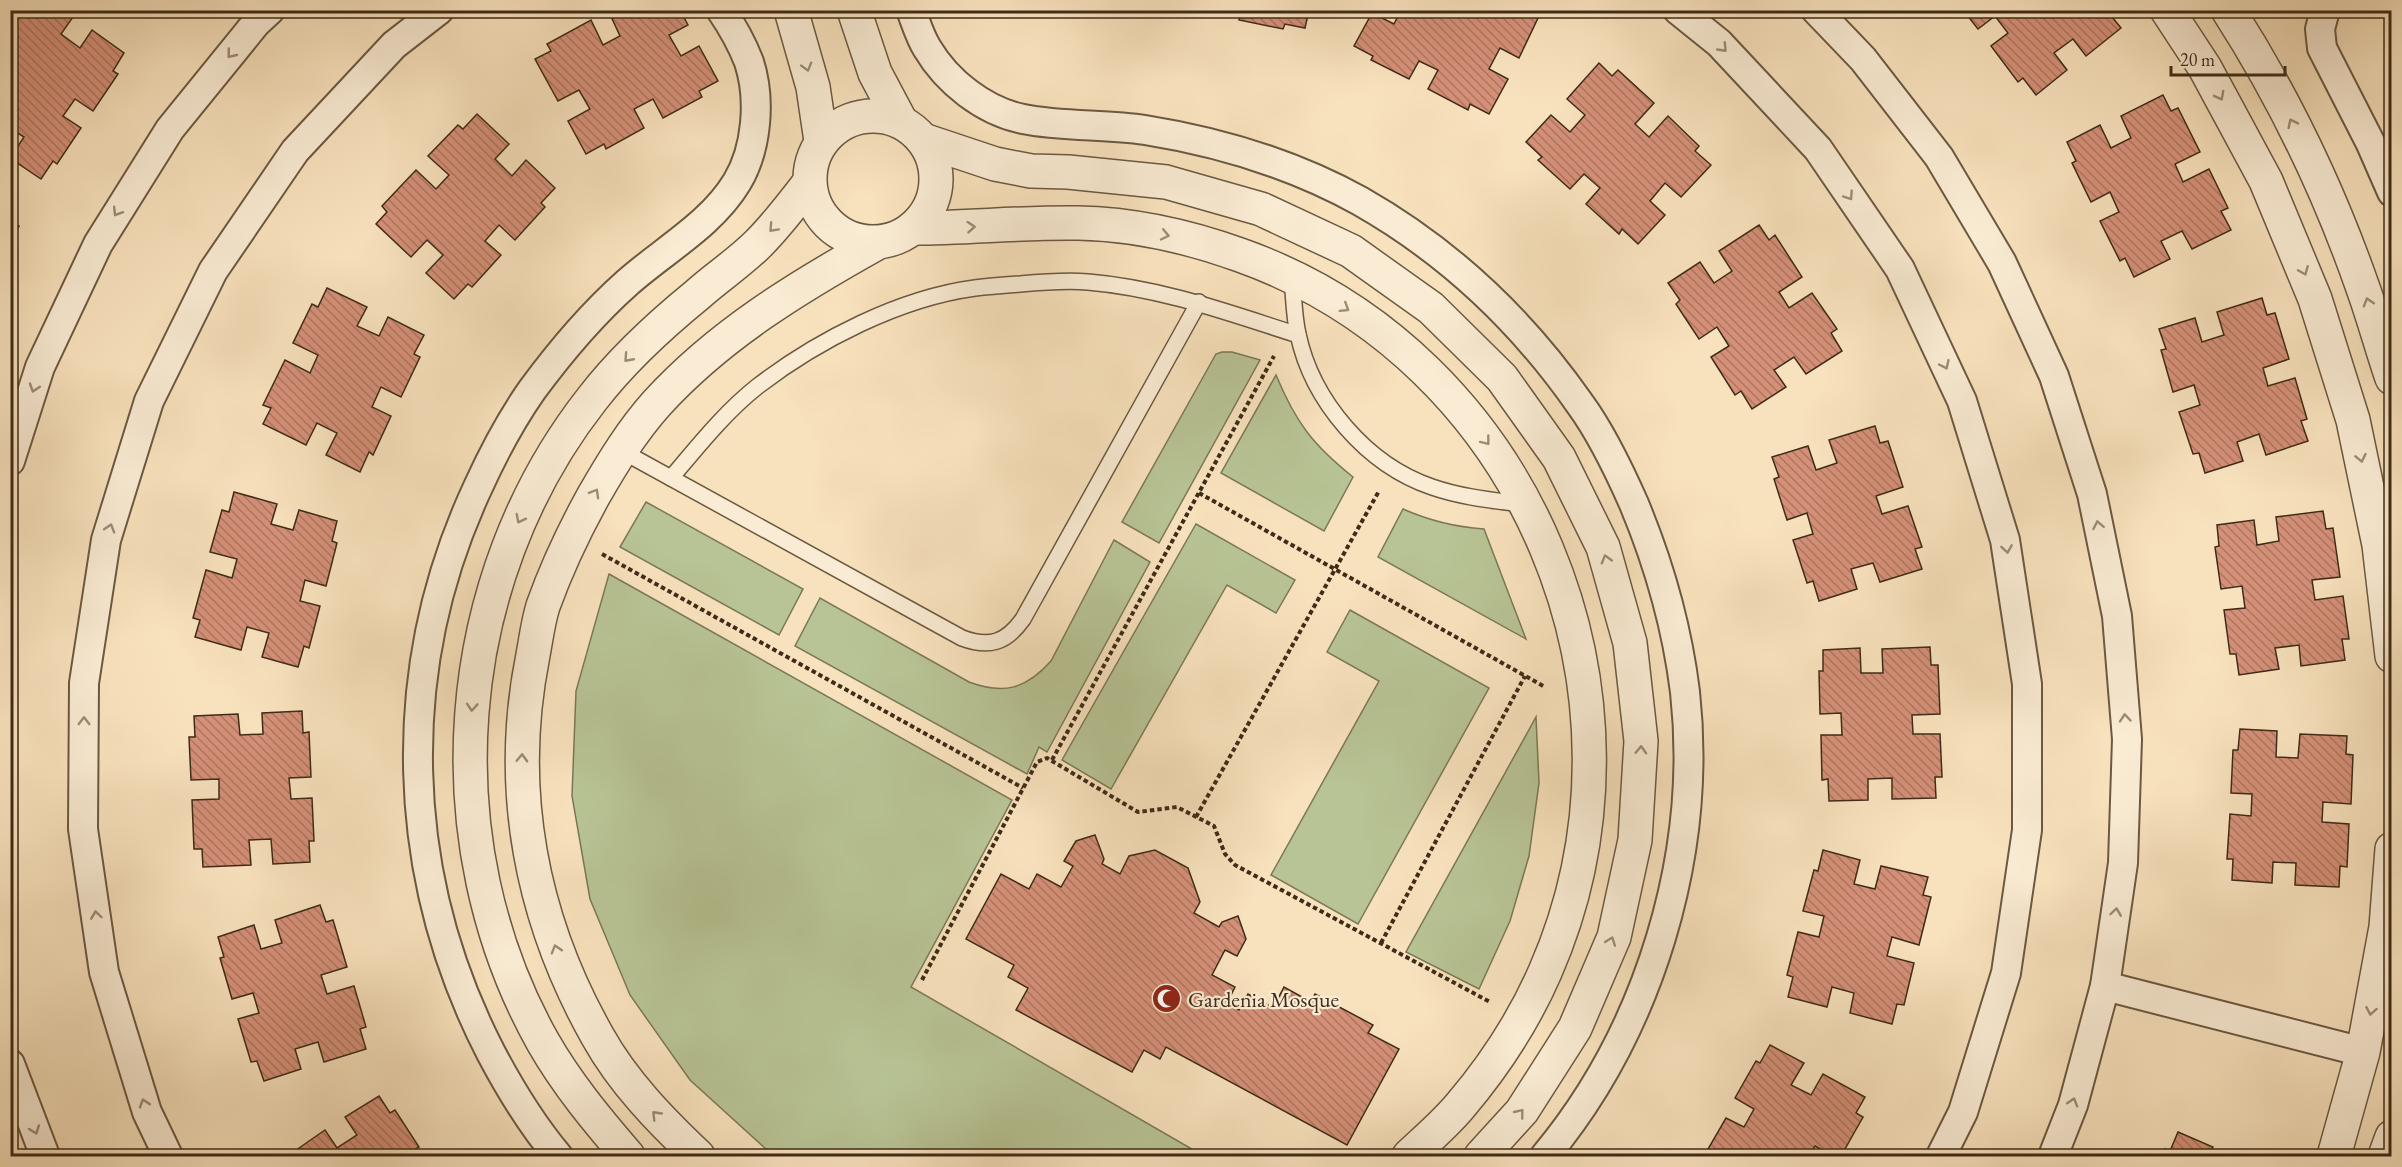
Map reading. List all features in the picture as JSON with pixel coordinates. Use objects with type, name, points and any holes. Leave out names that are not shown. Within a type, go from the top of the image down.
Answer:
[{"type":"street","points":[[10,461],[40,367],[98,243],[170,129],[256,23],[270,10]]},
{"type":"street","points":[[168,1156],[147,1112],[104,972],[83,829],[84,683],[106,540],[149,401],[213,271],[295,151],[394,45],[439,10]]},
{"type":"street","points":[[558,1156],[508,1085],[474,1020],[448,951],[429,880],[419,808],[417,735],[424,662],[439,591],[462,521],[493,455],[530,393],[575,335],[626,283],[715,212],[738,180],[753,143],[756,103],[749,63],[721,10]]},
{"type":"street","points":[[790,10],[813,87],[821,141]]},
{"type":"street","points":[[698,1156],[651,1111],[599,1039],[559,959],[533,874],[521,785],[525,696],[542,609],[570,537],[620,450],[657,404],[698,362],[734,333],[831,268],[877,243],[896,239],[913,228],[926,214],[934,196],[936,177],[933,157],[912,131],[875,73],[854,10]]},
{"type":"street","points":[[911,10],[927,48],[951,79],[983,104],[1021,119],[1141,130],[1216,143],[1299,172],[1358,200],[1423,241],[1482,290],[1536,345],[1582,406],[1621,473],[1651,544],[1672,618],[1685,694],[1687,771],[1681,847],[1666,923],[1641,996],[1608,1065],[1568,1130],[1545,1156]]},
{"type":"street","points":[[1678,10],[1719,43],[1818,149],[1900,269],[1962,401],[2006,540],[2027,684],[2027,830],[2006,973],[1963,1112],[1941,1156]]},
{"type":"street","points":[[1816,10],[1863,59],[1939,157],[2002,263],[2054,376],[2092,494],[2117,616],[2127,739],[2123,863],[2105,986],[2073,1105],[2053,1156]]},
{"type":"street","points":[[2167,10],[2205,68],[2266,181],[2315,299],[2353,420],[2379,545],[2391,656]]},
{"type":"street","points":[[2325,10],[2320,29],[2322,48],[2371,144],[2391,192]]},
{"type":"street","points":[[2240,18],[2329,202],[2364,290],[2391,378]]},
{"type":"street","points":[[877,243],[857,241],[839,233],[824,219],[814,203],[809,183],[811,167],[821,141],[835,127],[850,119],[867,115],[885,116],[912,131],[995,164],[1031,171],[1068,172],[1166,182],[1261,209],[1351,251],[1431,308],[1494,370],[1559,458],[1602,548],[1630,643],[1641,741],[1635,840],[1614,937],[1575,1028],[1522,1111],[1481,1156]]},
{"type":"street","points":[[628,1156],[585,1106],[543,1042],[510,974],[487,901],[473,826],[469,750],[474,675],[490,600],[515,528],[549,461],[592,399],[642,342],[759,243],[786,214],[809,183]]},
{"type":"street","points":[[913,228],[1082,223],[1137,229],[1189,239],[1242,255],[1292,277],[1349,310],[1411,358],[1450,396],[1492,448],[1527,505],[1560,579],[1581,657],[1589,737],[1587,817],[1572,896],[1545,972],[1521,1018],[1507,1042],[1460,1107],[1409,1156]]},
{"type":"street","points":[[2334,1156],[2363,1052],[2386,927],[2391,849]]},
{"type":"street","points":[[2105,986],[2363,1052]]},
{"type":"street","points":[[10,1064],[45,1156]]},
{"type":"street","points":[[2385,1156],[2391,1137]]},
{"type":"lane","points":[[1292,277],[1293,333],[1308,367],[1330,405],[1343,424],[1366,447],[1393,467],[1429,486],[1468,498],[1527,505]]},
{"type":"lane","points":[[671,478],[711,430],[757,387],[808,351],[863,322],[922,300],[973,288],[1042,282],[1087,282],[1136,288],[1198,302],[1293,333]]},
{"type":"lane","points":[[620,450],[962,638],[975,643],[990,643],[1003,639],[1023,620],[1198,302]]},
{"type":"path","points":[[1052,760],[1199,493],[1293,333]]},
{"type":"path","points":[[1196,817],[1393,467]]},
{"type":"path","points":[[1199,493],[1587,711]]},
{"type":"path","points":[[570,537],[1023,788]]},
{"type":"path","points":[[1381,943],[1525,676]]},
{"type":"path","points":[[922,980],[1037,762],[1047,758],[1138,812],[1172,806],[1214,826],[1225,854],[1235,865],[1521,1018]]},
{"type":"green space","points":[[1232,352],[1260,360],[1159,543],[1122,522],[1216,354]]},
{"type":"green space","points":[[1276,375],[1291,407],[1307,432],[1353,477],[1324,531],[1221,473]]},
{"type":"green space","points":[[646,502],[803,589],[779,635],[620,547]]},
{"type":"green space","points":[[1403,509],[1443,523],[1484,529],[1526,639],[1378,557]]},
{"type":"green space","points":[[1196,524],[1295,580],[1276,613],[1227,585],[1111,789],[1062,760]]},
{"type":"green space","points":[[1114,540],[1150,562],[1047,752],[1039,747],[1027,774],[795,646],[820,598],[969,682],[993,688],[1014,687],[1033,678],[1051,661]]},
{"type":"green space","points":[[609,574],[1012,800],[911,987],[1204,1156],[777,1156],[768,1151],[690,1080],[630,995],[590,899],[572,796],[576,691]]},
{"type":"green space","points":[[1350,610],[1489,688],[1358,924],[1271,875],[1379,681],[1327,652]]},
{"type":"green space","points":[[1536,717],[1539,783],[1529,856],[1510,921],[1479,989],[1406,952]]},
{"type":"building","points":[[15,10],[63,10],[73,17],[61,34],[80,48],[92,30],[124,53],[113,71],[118,74],[93,111],[75,99],[63,116],[81,128],[57,164],[53,161],[41,179],[10,158],[24,137],[10,128],[10,68],[18,57],[10,52],[10,18]]},
{"type":"building","points":[[608,10],[680,10],[688,25],[669,35],[681,56],[699,46],[718,81],[699,91],[702,97],[663,118],[653,99],[634,109],[644,128],[606,149],[604,144],[586,154],[568,121],[590,109],[579,90],[558,101],[535,59],[551,51],[547,44],[591,20],[603,45],[620,36]]},
{"type":"building","points":[[1198,10],[1220,10],[1219,15]]},
{"type":"building","points":[[1241,10],[1309,10],[1305,28],[1285,24],[1283,29],[1239,20]]},
{"type":"building","points":[[1401,10],[1524,10],[1538,18],[1519,58],[1500,48],[1489,69],[1508,79],[1489,114],[1470,104],[1468,110],[1428,89],[1438,70],[1419,61],[1409,79],[1371,60],[1373,56],[1354,46],[1372,13],[1394,24]]},
{"type":"building","points":[[1963,10],[2110,10],[2108,12],[2121,28],[2086,56],[2073,39],[2054,53],[2067,70],[2036,95],[2023,78],[2018,82],[1991,46],[2008,33],[1995,16],[1978,29]]},
{"type":"building","points":[[2392,11],[2392,30],[2384,15]]},
{"type":"building","points":[[1599,63],[1612,76],[1618,70],[1654,103],[1635,124],[1649,137],[1668,116],[1699,146],[1695,151],[1711,165],[1681,197],[1665,183],[1650,201],[1665,215],[1638,244],[1622,229],[1619,234],[1586,204],[1600,188],[1584,174],[1570,189],[1538,160],[1542,157],[1526,142],[1551,115],[1570,132],[1585,115],[1567,99]]},
{"type":"building","points":[[2163,95],[2171,111],[2178,108],[2200,152],[2175,164],[2183,182],[2209,169],[2228,208],[2221,211],[2231,230],[2192,249],[2182,231],[2161,241],[2170,259],[2134,277],[2125,258],[2120,261],[2100,221],[2119,212],[2110,192],[2091,202],[2072,163],[2076,161],[2067,142],[2100,125],[2111,148],[2131,138],[2121,116]]},
{"type":"building","points":[[477,114],[509,144],[495,159],[512,176],[526,160],[555,188],[541,203],[545,207],[515,240],[499,225],[485,241],[501,255],[472,287],[468,284],[454,299],[426,273],[443,255],[427,240],[411,257],[376,224],[387,212],[382,206],[416,170],[436,189],[449,175],[428,156],[458,125],[463,129]]},
{"type":"building","points":[[10,222],[19,226],[10,243]]},
{"type":"building","points":[[1759,225],[1769,240],[1775,235],[1802,277],[1779,292],[1789,308],[1812,293],[1837,329],[1831,333],[1842,351],[1806,374],[1794,357],[1774,370],[1786,387],[1752,409],[1741,391],[1735,395],[1711,357],[1729,346],[1717,327],[1699,339],[1676,304],[1680,300],[1668,283],[1700,262],[1714,283],[1732,271],[1719,251]]},
{"type":"building","points":[[327,288],[367,307],[357,326],[379,336],[388,317],[424,335],[414,354],[420,357],[401,397],[381,387],[372,407],[391,416],[373,455],[369,452],[360,472],[326,455],[337,433],[317,423],[306,445],[263,424],[271,408],[263,405],[285,360],[310,373],[318,355],[293,343],[312,304],[318,307]]},
{"type":"building","points":[[2262,298],[2267,315],[2275,313],[2289,359],[2263,368],[2268,386],[2295,378],[2307,419],[2301,421],[2308,441],[2266,455],[2259,434],[2237,442],[2243,461],[2205,473],[2199,453],[2193,454],[2179,412],[2200,405],[2194,385],[2173,392],[2161,350],[2166,349],[2159,329],[2195,318],[2202,342],[2224,335],[2217,312]]},
{"type":"building","points":[[1875,426],[1880,443],[1888,441],[1903,487],[1876,496],[1882,514],[1908,506],[1922,547],[1915,549],[1922,569],[1880,582],[1873,563],[1851,569],[1857,589],[1819,601],[1813,581],[1807,583],[1793,540],[1813,534],[1807,513],[1787,520],[1774,479],[1779,477],[1772,457],[1808,446],[1816,470],[1837,463],[1829,440]]},
{"type":"building","points":[[234,492],[277,504],[271,524],[293,530],[299,510],[337,521],[332,541],[337,543],[326,586],[305,580],[300,601],[320,606],[309,648],[304,646],[298,667],[262,657],[269,633],[247,627],[241,650],[195,637],[200,620],[193,618],[206,570],[232,578],[237,559],[210,552],[222,510],[229,512]]},
{"type":"building","points":[[2323,511],[2326,529],[2333,528],[2340,577],[2312,580],[2315,600],[2343,596],[2349,639],[2342,639],[2345,660],[2301,666],[2299,645],[2275,648],[2279,669],[2239,675],[2236,654],[2230,654],[2224,610],[2245,608],[2242,586],[2221,589],[2215,547],[2219,546],[2217,525],[2254,520],[2257,545],[2279,541],[2276,517]]},
{"type":"building","points":[[1930,647],[1931,665],[1938,665],[1940,714],[1912,715],[1913,734],[1940,734],[1942,777],[1935,777],[1936,798],[1892,799],[1892,778],[1868,779],[1868,800],[1829,801],[1828,779],[1822,780],[1821,735],[1842,735],[1841,713],[1820,714],[1819,671],[1823,671],[1823,650],[1860,648],[1861,673],[1883,673],[1882,649]]},
{"type":"building","points":[[302,711],[303,733],[309,732],[311,777],[289,778],[291,799],[312,798],[314,841],[309,841],[310,862],[273,864],[271,839],[249,840],[251,865],[203,867],[202,849],[194,849],[192,800],[219,799],[219,779],[191,780],[189,737],[195,737],[194,716],[238,714],[240,735],[263,734],[262,713]]},
{"type":"building","points":[[2240,729],[2277,731],[2276,757],[2298,758],[2300,734],[2347,736],[2346,754],[2353,755],[2351,804],[2323,802],[2322,822],[2349,824],[2347,867],[2340,866],[2339,887],[2295,885],[2296,863],[2273,862],[2272,883],[2232,880],[2233,859],[2227,859],[2230,814],[2251,816],[2252,794],[2231,793],[2233,750],[2238,750]]},
{"type":"building","points":[[1095,835],[1104,859],[1102,864],[1120,874],[1129,856],[1155,850],[1188,868],[1200,902],[1194,913],[1219,927],[1222,922],[1238,916],[1246,939],[1237,956],[1225,950],[1212,975],[1235,987],[1227,1003],[1239,1010],[1248,994],[1273,1008],[1284,987],[1311,1002],[1315,994],[1373,1025],[1368,1033],[1399,1049],[1347,1145],[1166,1047],[1160,1059],[1144,1050],[1132,1072],[1016,1010],[1028,988],[1008,977],[1014,965],[966,939],[1001,874],[1029,889],[1037,874],[1061,887],[1073,866],[1064,861],[1076,841]]},
{"type":"building","points":[[1823,850],[1860,860],[1854,884],[1875,889],[1881,866],[1928,877],[1923,895],[1931,897],[1919,945],[1892,937],[1887,956],[1914,963],[1904,1005],[1897,1004],[1892,1024],[1850,1013],[1854,993],[1832,987],[1827,1007],[1788,997],[1793,977],[1787,975],[1798,932],[1819,937],[1824,916],[1803,911],[1814,870],[1818,871]]},
{"type":"building","points":[[320,905],[326,922],[333,920],[347,967],[321,975],[327,994],[354,986],[366,1027],[360,1029],[366,1049],[324,1062],[318,1042],[295,1049],[301,1069],[264,1081],[257,1061],[251,1062],[238,1019],[259,1013],[253,993],[232,999],[220,958],[224,957],[218,937],[254,925],[261,949],[282,943],[275,920]]},
{"type":"building","points":[[1770,1045],[1804,1063],[1791,1085],[1811,1095],[1823,1074],[1865,1097],[1856,1113],[1863,1117],[1841,1156],[1833,1156],[1815,1146],[1809,1156],[1704,1156],[1726,1118],[1744,1127],[1754,1109],[1735,1098],[1756,1061],[1760,1063]]},
{"type":"building","points":[[379,1096],[390,1113],[395,1110],[419,1147],[405,1156],[289,1155],[325,1130],[337,1148],[357,1135],[345,1117]]},
{"type":"building","points":[[2178,1132],[2213,1147],[2208,1156],[2162,1156],[2165,1149],[2170,1151]]},
{"type":"place","name":"Gardenia Mosque","points":[[1167,999]]}]
